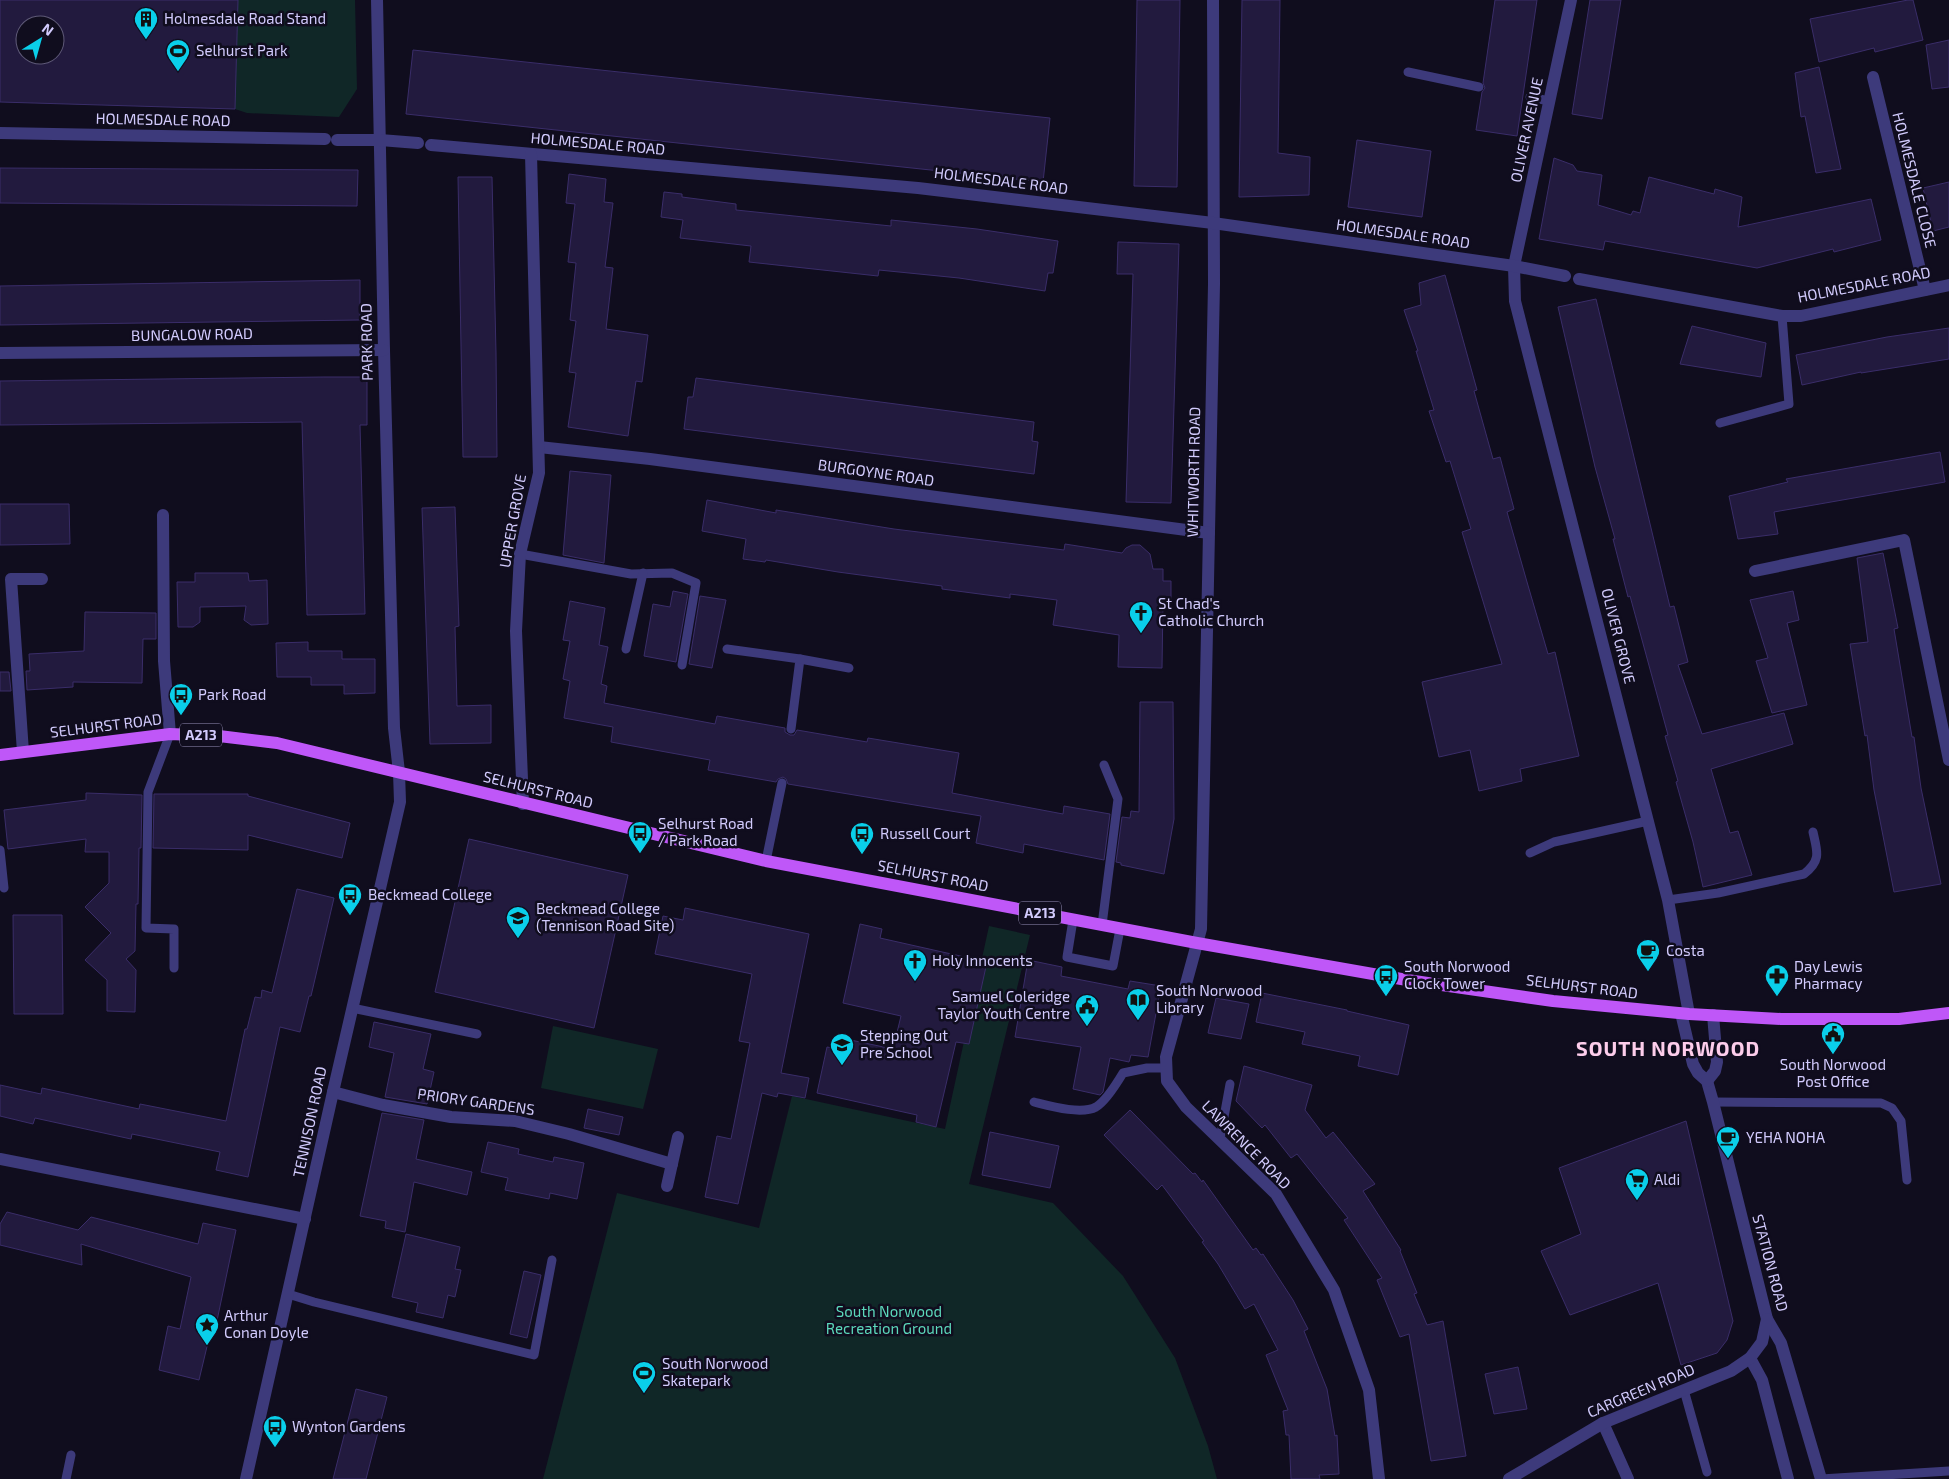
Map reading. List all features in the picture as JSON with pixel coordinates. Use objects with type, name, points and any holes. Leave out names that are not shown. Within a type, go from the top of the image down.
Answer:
[{"type":"main road","name":"SELHURST ROAD","points":[[0,756],[170,734],[219,736],[277,743],[523,804],[766,861],[1197,944],[1407,980],[1553,1001],[1685,1013]]},
{"type":"main road","name":"A213","points":[[1685,1013],[1781,1019],[1899,1019],[1949,1013]]},
{"type":"street","name":"PARK ROAD","points":[[377,0],[394,718],[399,772]]},
{"type":"street","name":"WHITWORTH ROAD","points":[[1197,944],[1201,929],[1203,886],[1209,533],[1213,223],[1213,0]]},
{"type":"street","name":"OLIVER AVENUE","points":[[1514,266],[1571,0]]},
{"type":"street","name":"HOLMESDALE CLOSE","points":[[1873,77],[1925,290]]},
{"type":"street","name":"HOLMESDALE ROAD","points":[[0,133],[380,140],[418,143]]},
{"type":"street","name":"HOLMESDALE ROAD","points":[[431,145],[918,188],[1213,223],[1514,266],[1565,276]]},
{"type":"street","name":"UPPER GROVE","points":[[523,804],[516,631],[520,554],[537,487],[539,447],[531,154]]},
{"type":"street","name":"OLIVER GROVE","points":[[1514,266],[1515,300],[1668,900],[1685,1013]]},
{"type":"street","name":"HOLMESDALE ROAD","points":[[1579,278],[1782,316],[1801,316],[1949,285]]},
{"type":"street","name":"BUNGALOW ROAD","points":[[0,354],[384,350]]},
{"type":"street","name":"BURGOYNE ROAD","points":[[539,447],[650,459],[1209,533]]},
{"type":"street","points":[[163,515],[164,661],[170,734]]},
{"type":"street","points":[[1755,572],[1904,540],[1949,760]]},
{"type":"street","points":[[22,752],[11,579],[42,579]]},
{"type":"street","name":"TENNISON ROAD","points":[[246,1479],[400,802],[399,772]]},
{"type":"street","name":"LAWRENCE ROAD","points":[[1197,944],[1166,1057],[1167,1081],[1186,1107],[1276,1194],[1334,1290],[1369,1390],[1379,1479]]},
{"type":"street","name":"STATION ROAD","points":[[1685,1013],[1693,1064],[1706,1081],[1713,1102],[1767,1318],[1781,1343],[1821,1479]]},
{"type":"street","points":[[1706,1081],[1714,1071],[1716,1062],[1713,1015]]},
{"type":"street","name":"PRIORY GARDENS","points":[[333,1092],[383,1105],[451,1117],[516,1121],[569,1134],[672,1164]]},
{"type":"street","points":[[666,1186],[678,1137]]},
{"type":"street","points":[[0,1159],[305,1219]]},
{"type":"street","name":"CARGREEN ROAD","points":[[1509,1479],[1603,1423],[1731,1371],[1750,1358],[1762,1342],[1767,1318]]},
{"type":"street","points":[[1750,1358],[1762,1380],[1788,1479]]},
{"type":"street","points":[[1603,1423],[1628,1479]]},
{"type":"lane","points":[[1408,72],[1479,87]]},
{"type":"lane","points":[[1530,97],[1549,100]]},
{"type":"lane","points":[[1720,423],[1789,404],[1782,316]]},
{"type":"lane","points":[[520,554],[631,574],[672,573],[696,583],[682,665]]},
{"type":"lane","points":[[626,649],[643,573]]},
{"type":"lane","points":[[728,649],[849,668]]},
{"type":"lane","points":[[791,729],[800,659]]},
{"type":"lane","points":[[170,734],[148,792],[146,928],[174,929],[174,968]]},
{"type":"lane","points":[[1102,925],[1118,799],[1104,765]]},
{"type":"lane","points":[[766,861],[782,783]]},
{"type":"lane","points":[[1530,853],[1554,842],[1648,821]]},
{"type":"lane","points":[[1668,900],[1718,893],[1804,874],[1812,868],[1818,855],[1813,832]]},
{"type":"lane","points":[[0,850],[4,888]]},
{"type":"lane","points":[[1073,920],[1066,957],[1113,966],[1120,929]]},
{"type":"lane","points":[[352,1008],[477,1034]]},
{"type":"lane","points":[[1034,1102],[1073,1111],[1096,1107],[1114,1088],[1123,1073],[1147,1068],[1166,1068]]},
{"type":"lane","points":[[1220,1139],[1230,1084]]},
{"type":"lane","points":[[1713,1102],[1881,1103],[1892,1108],[1901,1121],[1907,1180]]},
{"type":"lane","points":[[288,1294],[314,1302],[534,1355],[552,1260]]},
{"type":"lane","points":[[1684,1390],[1707,1472]]},
{"type":"lane","points":[[66,1479],[71,1455]]},
{"type":"lane","points":[[1821,1479],[1949,1471]]},
{"type":"green space","name":"Selhurst Park","points":[[0,0],[355,0],[357,89],[339,117],[247,113],[235,109],[0,102]]},
{"type":"green space","name":"South Norwood Recreation Ground","points":[[989,926],[1030,935],[969,1184],[1053,1203],[1123,1276],[1175,1358],[1208,1446],[1217,1479],[543,1479],[617,1193],[759,1228],[792,1096],[945,1129]]},
{"type":"green space","points":[[553,1026],[658,1049],[643,1109],[541,1088]]},
{"type":"building","name":"Holmesdale Road Stand","points":[[0,0],[238,0],[235,109],[0,102]]},
{"type":"building","points":[[1137,0],[1180,0],[1177,187],[1134,186]]},
{"type":"building","points":[[1242,0],[1280,0],[1278,153],[1310,157],[1309,195],[1239,197]]},
{"type":"building","points":[[1495,0],[1537,0],[1517,136],[1476,130],[1482,92],[1485,88],[1483,83]]},
{"type":"building","points":[[1590,0],[1621,0],[1602,119],[1572,114]]},
{"type":"building","points":[[1913,0],[1923,40],[1875,52],[1874,48],[1819,62],[1810,19]]},
{"type":"building","points":[[1949,40],[1949,87],[1932,89],[1926,45]]},
{"type":"building","points":[[413,50],[1050,118],[1043,182],[406,114]]},
{"type":"building","points":[[1819,67],[1841,169],[1816,173],[1805,116],[1801,117],[1795,73]]},
{"type":"building","points":[[1357,140],[1431,151],[1422,217],[1348,207]]},
{"type":"building","points":[[1554,158],[1573,165],[1577,171],[1602,175],[1598,205],[1631,215],[1633,211],[1640,213],[1649,177],[1714,194],[1715,189],[1742,197],[1738,227],[1871,199],[1881,240],[1834,252],[1833,249],[1757,268],[1605,241],[1603,250],[1539,239]]},
{"type":"building","points":[[0,168],[358,170],[357,206],[0,203]]},
{"type":"building","points":[[569,174],[606,179],[604,202],[613,203],[605,267],[613,268],[606,329],[648,335],[642,382],[636,381],[628,436],[568,427],[576,373],[569,372],[576,321],[570,320],[576,263],[568,262],[575,204],[566,203]]},
{"type":"building","points":[[458,177],[492,177],[497,457],[463,457]]},
{"type":"building","points":[[1949,182],[1949,227],[1933,231],[1923,188]]},
{"type":"building","points":[[664,192],[682,194],[682,197],[736,204],[736,210],[891,226],[891,220],[977,229],[1058,241],[1053,273],[1048,273],[1045,291],[959,278],[879,270],[878,276],[749,262],[751,246],[680,238],[683,220],[661,217]]},
{"type":"building","points":[[1118,242],[1179,244],[1171,503],[1126,502],[1133,274],[1117,274]]},
{"type":"building","points":[[1445,275],[1477,390],[1474,391],[1493,459],[1500,457],[1514,509],[1507,512],[1548,654],[1555,652],[1579,756],[1520,769],[1522,781],[1479,791],[1470,750],[1439,757],[1422,682],[1502,664],[1462,532],[1471,529],[1450,461],[1446,462],[1429,411],[1434,410],[1416,351],[1418,351],[1404,310],[1421,305],[1419,283]]},
{"type":"building","points":[[360,280],[360,320],[0,325],[0,286]]},
{"type":"building","points":[[1596,299],[1670,607],[1674,606],[1688,662],[1678,665],[1702,734],[1784,713],[1793,744],[1711,769],[1730,833],[1738,831],[1752,875],[1703,887],[1693,842],[1676,782],[1678,781],[1665,736],[1668,735],[1630,596],[1628,597],[1613,539],[1615,539],[1595,467],[1558,307]]},
{"type":"building","points":[[1692,326],[1766,343],[1761,377],[1680,364]]},
{"type":"building","points":[[1949,328],[1949,359],[1861,372],[1802,385],[1796,355],[1887,337]]},
{"type":"building","points":[[367,377],[367,425],[360,425],[365,614],[307,615],[302,422],[0,425],[0,381]]},
{"type":"building","points":[[696,378],[1034,422],[1032,441],[1038,442],[1034,474],[684,429],[688,397],[693,397]]},
{"type":"building","points":[[1940,452],[1945,482],[1774,512],[1778,534],[1738,539],[1729,496],[1788,482],[1786,479]]},
{"type":"building","points":[[570,471],[611,475],[604,563],[563,555]]},
{"type":"building","points":[[707,500],[776,513],[776,510],[894,529],[1064,550],[1065,544],[1122,553],[1132,545],[1140,545],[1150,554],[1153,569],[1163,569],[1163,581],[1171,581],[1171,601],[1163,601],[1162,668],[1118,667],[1119,635],[1053,625],[1057,600],[1010,594],[1010,598],[942,589],[942,586],[766,560],[765,562],[743,559],[746,539],[702,531]]},
{"type":"building","points":[[0,504],[69,504],[70,544],[0,545]]},
{"type":"building","points":[[455,507],[459,626],[455,627],[457,706],[491,705],[491,743],[430,744],[422,508]]},
{"type":"building","points":[[1883,553],[1898,628],[1894,629],[1912,737],[1914,737],[1921,788],[1941,884],[1894,892],[1874,790],[1867,735],[1865,736],[1850,644],[1868,642],[1857,558]]},
{"type":"building","points":[[195,573],[248,573],[249,581],[267,580],[268,624],[251,625],[244,620],[246,606],[200,607],[200,622],[193,627],[178,627],[177,582],[195,582]]},
{"type":"building","points":[[673,591],[688,594],[676,662],[644,656],[653,604],[670,607]]},
{"type":"building","points":[[1793,591],[1799,620],[1787,623],[1807,705],[1772,713],[1756,661],[1768,658],[1750,600]]},
{"type":"building","points":[[700,596],[726,600],[712,668],[689,664]]},
{"type":"building","points":[[570,601],[605,608],[599,645],[608,647],[601,684],[607,686],[604,703],[715,724],[717,716],[785,728],[785,732],[790,735],[794,735],[797,730],[867,742],[868,738],[959,753],[952,793],[1063,814],[1064,806],[1110,814],[1104,860],[1024,844],[1023,853],[976,843],[981,816],[788,784],[783,777],[776,782],[708,770],[710,760],[611,742],[613,727],[564,718],[570,681],[563,679],[570,641],[563,640]]},
{"type":"building","points":[[85,612],[156,613],[156,639],[143,639],[142,683],[73,682],[73,687],[27,690],[26,671],[30,671],[29,654],[84,651]]},
{"type":"building","points":[[308,642],[308,651],[342,651],[342,659],[375,659],[375,693],[344,694],[344,685],[311,685],[311,677],[277,677],[276,643]]},
{"type":"building","points":[[0,672],[9,672],[11,691],[0,691]]},
{"type":"building","points":[[1140,702],[1173,702],[1174,819],[1164,874],[1121,865],[1121,863],[1116,862],[1122,817],[1130,818],[1131,811],[1139,812]]},
{"type":"building","points":[[86,793],[142,795],[135,951],[126,959],[136,970],[135,1012],[107,1011],[107,980],[85,960],[111,933],[85,907],[109,883],[109,852],[85,852],[86,839],[8,849],[4,810],[86,800]]},
{"type":"building","points":[[154,794],[248,794],[248,796],[350,823],[342,858],[248,835],[248,850],[153,848]]},
{"type":"building","points":[[469,839],[628,875],[594,1028],[435,992]]},
{"type":"building","points":[[297,889],[334,898],[311,996],[309,996],[300,1032],[280,1027],[248,1177],[216,1170],[220,1152],[132,1134],[131,1139],[35,1118],[33,1124],[0,1116],[0,1085],[41,1094],[42,1088],[139,1109],[140,1104],[226,1121],[245,1029],[247,1029],[255,997],[261,998],[262,990],[272,993]]},
{"type":"building","points":[[685,908],[809,934],[781,1073],[809,1078],[805,1098],[778,1093],[777,1097],[762,1093],[738,1204],[705,1197],[717,1136],[731,1139],[750,1043],[739,1041],[752,974],[655,954],[663,916],[683,920]]},
{"type":"building","points":[[13,915],[62,915],[63,1014],[14,1014]]},
{"type":"building","points":[[860,924],[882,929],[880,938],[987,962],[969,1044],[956,1042],[936,1127],[916,1122],[917,1115],[817,1093],[827,1047],[843,1050],[846,1039],[893,1049],[901,1016],[843,1003]]},
{"type":"building","name":"Samuel Coleridge Taylor Youth Centre","points":[[1028,960],[1062,967],[1061,976],[1128,989],[1130,981],[1161,986],[1148,1057],[1131,1055],[1129,1062],[1110,1058],[1103,1092],[1100,1095],[1073,1089],[1081,1047],[1015,1037]]},
{"type":"building","points":[[1262,993],[1409,1025],[1398,1075],[1358,1066],[1360,1056],[1302,1044],[1305,1032],[1256,1022]]},
{"type":"building","points":[[1216,998],[1249,1004],[1241,1039],[1208,1033]]},
{"type":"building","points":[[374,1022],[431,1034],[423,1069],[434,1072],[427,1104],[385,1097],[394,1053],[369,1047]]},
{"type":"building","points":[[1244,1066],[1312,1085],[1305,1110],[1326,1138],[1333,1132],[1375,1184],[1363,1191],[1401,1250],[1417,1293],[1414,1294],[1427,1325],[1443,1321],[1466,1456],[1431,1461],[1409,1334],[1400,1337],[1377,1280],[1382,1278],[1344,1220],[1348,1218],[1297,1154],[1291,1158],[1265,1125],[1262,1128],[1236,1101]]},
{"type":"building","points":[[588,1109],[623,1117],[619,1135],[584,1128]]},
{"type":"building","points":[[1130,1110],[1193,1174],[1195,1173],[1202,1182],[1203,1180],[1253,1250],[1256,1248],[1261,1255],[1263,1254],[1293,1300],[1308,1329],[1304,1331],[1327,1389],[1335,1436],[1337,1435],[1339,1474],[1319,1475],[1320,1479],[1291,1479],[1289,1435],[1286,1435],[1283,1411],[1288,1410],[1266,1355],[1278,1350],[1254,1304],[1245,1309],[1218,1264],[1202,1242],[1204,1241],[1162,1185],[1157,1190],[1104,1135]]},
{"type":"building","points":[[382,1113],[424,1120],[416,1159],[472,1172],[467,1195],[414,1182],[405,1232],[385,1228],[386,1221],[360,1216]]},
{"type":"building","name":"Aldi","points":[[1686,1121],[1733,1321],[1727,1340],[1717,1353],[1681,1365],[1658,1283],[1570,1315],[1541,1251],[1581,1234],[1559,1168]]},
{"type":"building","points":[[990,1132],[1059,1146],[1050,1188],[982,1175]]},
{"type":"building","points":[[488,1142],[519,1149],[518,1154],[553,1162],[554,1157],[584,1163],[577,1199],[550,1193],[549,1199],[505,1190],[508,1178],[481,1172]]},
{"type":"building","points":[[7,1212],[78,1230],[91,1217],[198,1244],[203,1223],[236,1230],[214,1335],[210,1334],[199,1380],[159,1370],[168,1326],[180,1329],[191,1277],[81,1244],[82,1265],[0,1245],[0,1224]]},
{"type":"building","points":[[406,1234],[460,1247],[455,1269],[461,1270],[455,1297],[448,1295],[443,1318],[416,1312],[418,1303],[392,1297]]},
{"type":"building","points":[[524,1271],[541,1275],[527,1338],[510,1334]]},
{"type":"building","points":[[1518,1367],[1527,1409],[1494,1414],[1485,1374]]},
{"type":"building","points":[[356,1389],[387,1397],[366,1479],[333,1479]]},
{"type":"place","name":"Holmesdale Road Stand","points":[[146,40]]},
{"type":"place","name":"Selhurst Park","points":[[178,72]]},
{"type":"place","name":"St Chad's Catholic Church","points":[[1141,634]]},
{"type":"place","name":"Park Road","points":[[181,716]]},
{"type":"place","name":"Selhurst Road / Park Road","points":[[640,854]]},
{"type":"place","name":"Russell Court","points":[[862,855]]},
{"type":"place","name":"Beckmead College","points":[[350,916]]},
{"type":"place","name":"Beckmead College (Tennison Road Site)","points":[[518,939]]},
{"type":"place","name":"Costa","points":[[1648,972]]},
{"type":"place","name":"Holy Innocents","points":[[915,982]]},
{"type":"place","name":"South Norwood Clock Tower","points":[[1386,997]]},
{"type":"place","name":"Day Lewis Pharmacy","points":[[1777,997]]},
{"type":"place","name":"South Norwood Library","points":[[1138,1021]]},
{"type":"place","name":"Samuel Coleridge Taylor Youth Centre","points":[[1087,1027]]},
{"type":"place","name":"South Norwood Post Office","points":[[1833,1055]]},
{"type":"place","name":"Stepping Out Pre School","points":[[842,1066]]},
{"type":"place","name":"YEHA NOHA","points":[[1728,1159]]},
{"type":"place","name":"Aldi","points":[[1637,1201]]},
{"type":"place","name":"Arthur Conan Doyle","points":[[207,1346]]},
{"type":"place","name":"South Norwood Skatepark","points":[[644,1394]]},
{"type":"place","name":"Wynton Gardens","points":[[275,1448]]},
{"type":"district","name":"SOUTH NORWOOD","points":[[1668,1049]]}]
